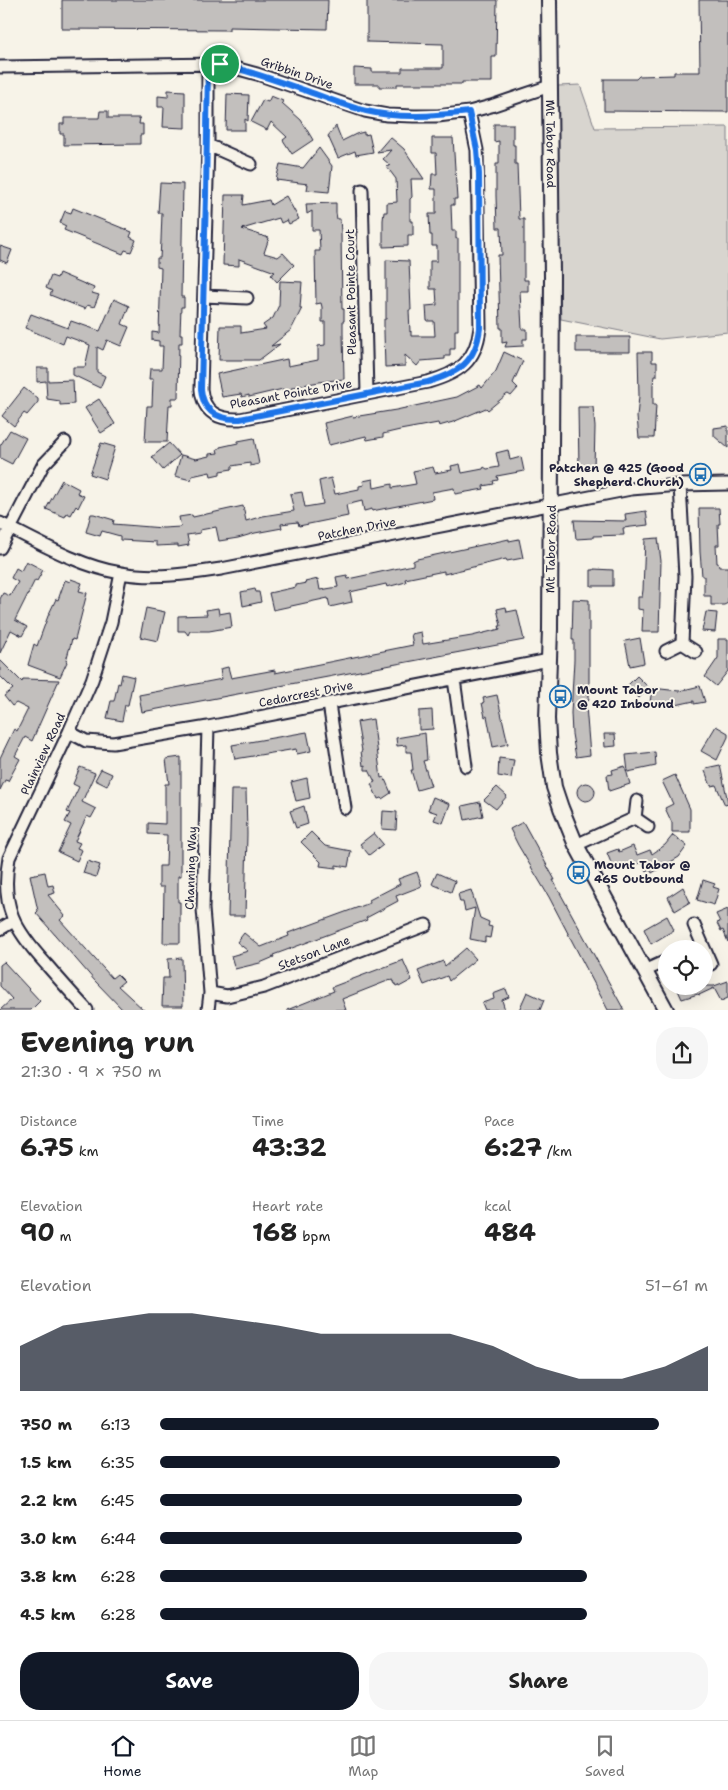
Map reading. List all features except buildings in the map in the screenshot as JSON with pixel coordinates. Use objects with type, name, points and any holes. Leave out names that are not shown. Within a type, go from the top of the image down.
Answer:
[{"type":"street","name":"Mt Tabor Road","points":[[549,0],[552,276],[551,503],[547,719],[551,769],[560,808],[576,845],[666,1010]]},
{"type":"street","name":"Gribbin Drive","points":[[0,67],[220,64],[257,74],[365,111],[387,115],[438,116],[469,112],[550,86]]},
{"type":"street","name":"Pleasant Pointe Drive","points":[[208,65],[208,145],[201,389],[202,399],[206,407],[223,418],[240,419],[428,382],[446,377],[458,371],[467,362],[479,340],[480,328],[479,174],[477,150],[469,112]]},
{"type":"street","points":[[208,145],[251,164]]},
{"type":"street","name":"Pleasant Pointe Court","points":[[362,190],[367,393]]},
{"type":"street","points":[[204,296],[247,298]]},
{"type":"street","points":[[0,548],[5,526],[43,465],[66,442]]},
{"type":"street","name":"Patchen Drive","points":[[5,526],[68,556],[121,573],[174,576],[221,569],[551,503],[631,489],[728,484]]},
{"type":"street","points":[[680,485],[685,576],[682,643]]},
{"type":"street","name":"Plainview Road","points":[[87,1010],[26,942],[12,922],[4,888],[9,858],[92,680],[104,644],[121,573]]},
{"type":"street","points":[[666,651],[682,643]]},
{"type":"street","points":[[682,643],[696,652]]},
{"type":"street","name":"Cedarcrest Drive","points":[[69,732],[86,741],[113,743],[329,704],[549,660]]},
{"type":"street","points":[[454,679],[466,766]]},
{"type":"street","points":[[329,704],[345,808]]},
{"type":"street","name":"Channing Way","points":[[208,727],[203,909],[210,993],[208,1010]]},
{"type":"street","points":[[635,818],[637,801]]},
{"type":"street","points":[[576,845],[635,818]]},
{"type":"street","points":[[635,818],[648,827]]},
{"type":"street","points":[[0,929],[12,922]]},
{"type":"street","name":"Stetson Lane","points":[[210,993],[227,996],[264,987],[426,924]]},
{"type":"street","points":[[694,925],[697,940]]},
{"type":"street","points":[[644,971],[658,965]]},
{"type":"shaded area","points":[[580,85],[595,128],[728,127],[728,332],[660,339],[561,319],[553,92],[558,86]]},
{"type":"place","name":"Patchen @ 425 (Good Shepherd Church)","points":[[700,475]]},
{"type":"place","name":"Mount Tabor @ 420 Inbound","points":[[561,697]]},
{"type":"place","name":"Mount Tabor @ 465 Outbound","points":[[578,872]]},
{"type":"route","points":[[220,64],[257,74],[365,111],[387,115],[414,116],[438,116],[469,112],[474,130],[479,174],[480,328],[479,340],[474,352],[458,371],[446,377],[428,382],[240,419],[229,420],[223,418],[206,407],[202,399],[201,389],[208,145],[208,65],[220,64]]}]
